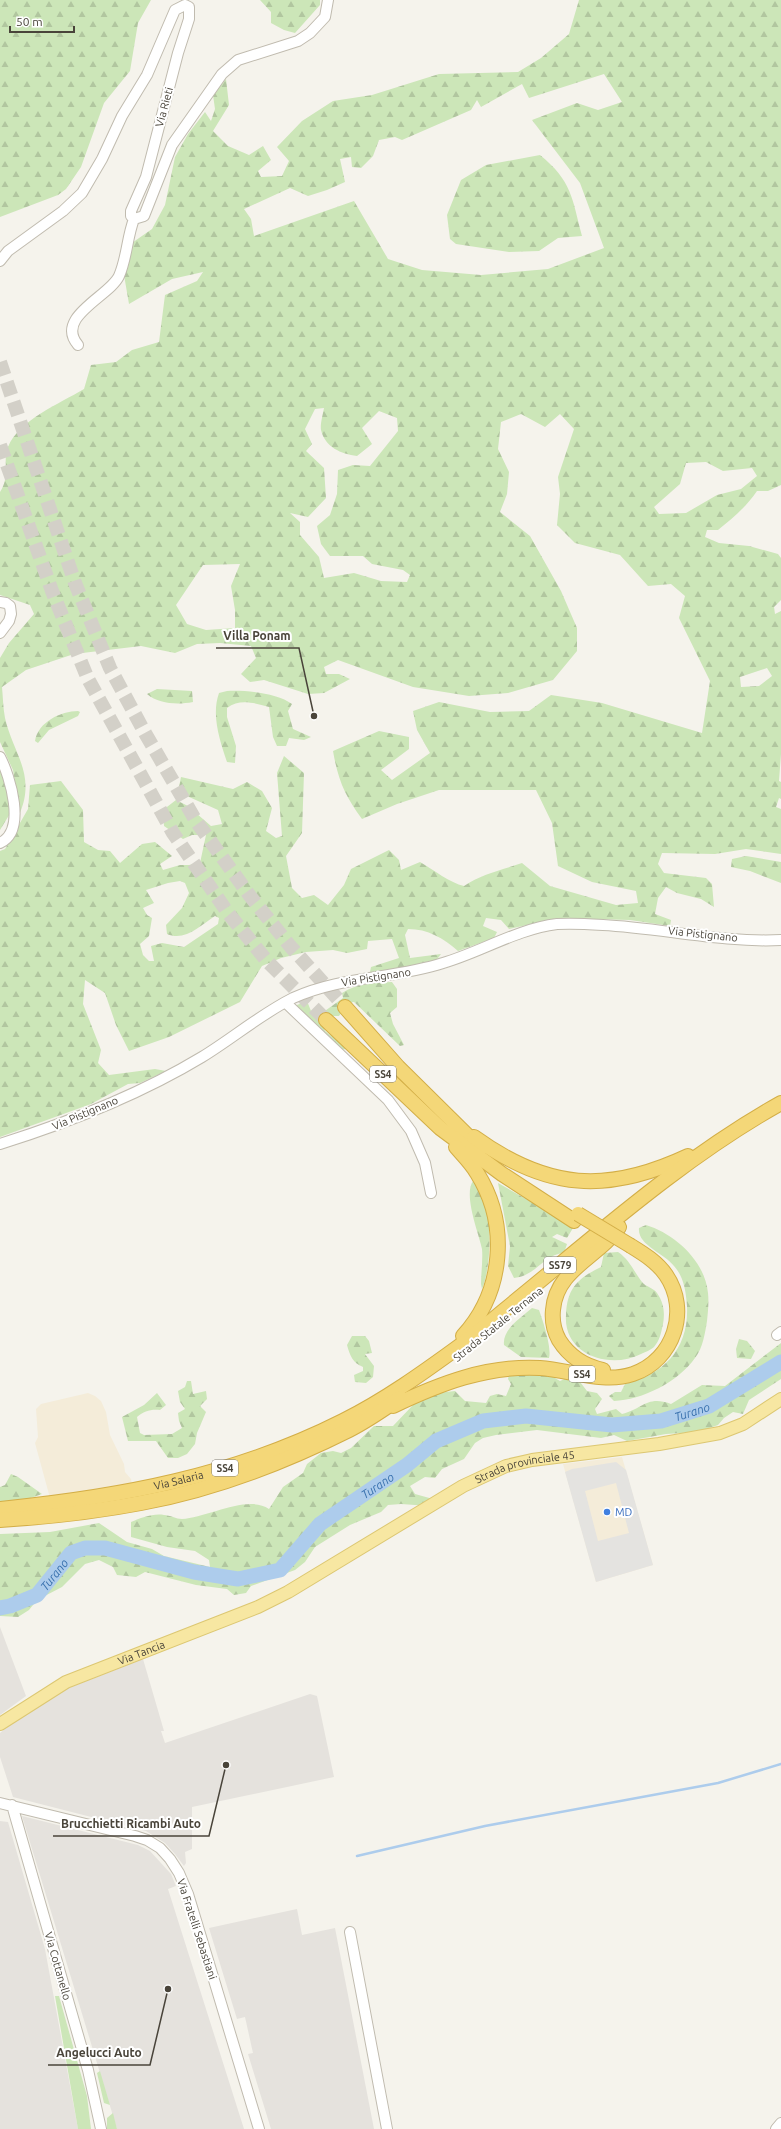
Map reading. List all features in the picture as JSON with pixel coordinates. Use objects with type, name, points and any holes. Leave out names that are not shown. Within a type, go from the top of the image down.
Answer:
[{"type":"highway","name":"SS4","points":[[345,1007],[446,1124],[487,1191],[496,1217],[499,1256],[488,1295],[473,1324],[429,1368]]},
{"type":"highway","name":"SS4","points":[[326,1020],[446,1124]]},
{"type":"highway","name":"Strada Statale Ternana","points":[[429,1368],[463,1343],[660,1183],[718,1142],[781,1103]]},
{"type":"highway","points":[[446,1124],[517,1164],[553,1177],[575,1180],[597,1181],[624,1179],[643,1174],[658,1169],[718,1142]]},
{"type":"highway","points":[[446,1124],[502,1174],[576,1217],[629,1249],[649,1267],[664,1285],[670,1305],[669,1326],[658,1349],[640,1364],[618,1370],[594,1368],[576,1359],[562,1344],[554,1325],[554,1305],[558,1290],[564,1279],[612,1237],[620,1225]]},
{"type":"highway","name":"Strada Statale Ternana","points":[[372,1416],[440,1370],[620,1225],[663,1189],[690,1162]]},
{"type":"highway","name":"SS4","points":[[372,1416],[433,1387],[489,1371],[515,1368],[542,1368],[612,1377],[634,1373],[649,1366],[661,1356],[670,1342],[676,1327],[677,1305],[670,1282],[663,1271],[653,1260],[629,1249]]},
{"type":"highway","name":"Via Salaria","points":[[0,1509],[58,1503],[140,1490],[198,1476],[255,1458],[343,1420],[429,1368]]},
{"type":"highway","name":"Via Salaria","points":[[0,1520],[64,1515],[134,1504],[200,1488],[266,1466],[350,1430],[372,1416]]},
{"type":"main road","name":"Strada provinciale 45","points":[[288,1592],[463,1486],[506,1466],[538,1459],[660,1444],[720,1433],[743,1424],[781,1399]]},
{"type":"main road","name":"Via Tancia","points":[[0,1724],[66,1682],[258,1607],[288,1592]]},
{"type":"street","name":"Via Rieti","points":[[0,260],[8,251],[63,211],[82,192],[102,160],[122,116],[150,68],[172,14],[180,6],[185,5],[189,7],[189,19],[178,54],[146,177],[131,211],[131,216],[134,219],[144,216],[172,145],[222,74],[238,60],[298,41],[310,33],[325,17],[328,0]]},
{"type":"street","points":[[78,345],[74,340],[72,329],[79,315],[112,286],[119,276],[129,232],[134,219]]},
{"type":"street","points":[[0,602],[6,603],[10,606],[11,614],[0,633]]},
{"type":"street","points":[[0,757],[8,771],[13,792],[14,810],[11,832],[4,841],[0,843]]},
{"type":"street","name":"Via Pistignano","points":[[0,1144],[85,1115],[164,1077],[201,1058],[286,1002],[309,991],[336,983],[407,973],[443,963],[530,931],[557,924],[633,926],[714,936],[781,940]]},
{"type":"street","points":[[286,1002],[388,1100],[411,1131],[425,1163],[431,1193]]},
{"type":"street","name":"Via Fratelli Sebastiani","points":[[0,1803],[136,1836],[160,1848],[170,1859],[180,1873],[188,1894],[260,2129]]},
{"type":"street","name":"Via Cottanello","points":[[12,1805],[88,2070],[101,2129]]},
{"type":"street","points":[[350,1932],[387,2129]]},
{"type":"street","points":[[776,2129],[781,2123]]},
{"type":"shaded area","points":[[88,1393],[101,1401],[106,1412],[110,1435],[124,1464],[125,1472],[131,1479],[132,1485],[109,1486],[50,1498],[35,1443],[38,1437],[36,1409],[41,1404]]},
{"type":"shaded area","points":[[622,1457],[653,1565],[596,1582],[563,1464]]},
{"type":"shaded area","points":[[616,1462],[626,1470],[653,1565],[596,1582],[565,1472],[572,1469]],"holes":[[[616,1483],[629,1533],[598,1541],[585,1491]]]},
{"type":"shaded area","points":[[0,1627],[26,1696],[0,1715]]},
{"type":"shaded area","points":[[143,1659],[164,1731],[161,1731],[165,1743],[310,1694],[317,1696],[334,1777],[192,1807],[192,1849],[185,1852],[186,1863],[184,1866],[165,1843],[146,1831],[13,1797],[0,1757],[0,1733],[34,1705],[66,1689]]},
{"type":"shaded area","points":[[22,1816],[138,1845],[150,1851],[171,1874],[176,1886],[168,1889],[244,2129],[117,2129]]},
{"type":"shaded area","points":[[0,1821],[8,1822],[45,1949],[78,2129],[0,2129]]},
{"type":"shaded area","points":[[297,1909],[302,1935],[335,1928],[374,2129],[271,2129],[248,2054],[253,2053],[245,2017],[237,2019],[209,1928]]},
{"type":"green space","points":[[0,0],[151,0],[138,23],[130,71],[104,103],[81,167],[66,189],[58,195],[0,217]]},
{"type":"green space","points":[[260,0],[320,0],[320,5],[295,33],[284,30],[271,23],[271,12]]},
{"type":"green space","points":[[579,0],[781,0],[781,485],[768,491],[757,491],[734,517],[718,530],[707,530],[705,537],[719,543],[749,546],[778,554],[781,558],[781,600],[774,607],[775,614],[781,611],[781,754],[779,781],[781,782],[781,799],[779,798],[776,807],[781,809],[781,854],[746,849],[715,854],[662,853],[658,864],[664,873],[706,878],[712,884],[714,907],[701,899],[677,893],[666,887],[658,898],[655,914],[671,920],[670,926],[630,920],[558,918],[509,929],[501,920],[486,918],[483,926],[497,932],[494,938],[458,951],[435,935],[415,929],[408,929],[405,935],[410,958],[441,954],[435,962],[398,971],[370,972],[371,967],[399,958],[392,939],[368,941],[367,949],[347,953],[333,950],[306,952],[281,958],[262,966],[240,1002],[169,1037],[129,1051],[116,1025],[105,993],[85,980],[83,1004],[101,1050],[98,1063],[109,1075],[155,1069],[166,1071],[140,1083],[128,1084],[91,1104],[0,1137],[0,851],[5,849],[28,809],[30,785],[61,781],[83,810],[84,842],[98,850],[110,851],[120,863],[142,844],[155,842],[172,856],[160,864],[163,870],[180,865],[200,863],[206,835],[192,835],[183,839],[164,826],[163,810],[176,800],[188,806],[211,826],[222,824],[218,810],[178,792],[181,777],[233,789],[247,782],[262,791],[272,808],[266,831],[276,838],[282,836],[277,773],[284,756],[304,773],[302,833],[286,856],[292,888],[302,898],[314,895],[328,905],[344,885],[351,869],[389,850],[399,860],[401,870],[420,862],[448,879],[464,886],[485,875],[522,863],[550,886],[616,905],[638,903],[636,891],[592,882],[558,866],[552,823],[536,790],[439,790],[397,804],[362,819],[351,803],[343,787],[337,771],[333,751],[379,731],[409,737],[409,749],[381,770],[392,780],[430,753],[417,730],[413,711],[439,702],[490,712],[529,711],[551,695],[602,703],[702,733],[710,681],[679,618],[685,596],[671,584],[648,586],[620,555],[575,543],[557,525],[560,494],[558,477],[574,429],[560,414],[545,427],[521,414],[501,422],[498,449],[509,472],[507,494],[500,512],[530,536],[561,591],[577,628],[577,651],[553,680],[508,693],[469,696],[413,687],[338,660],[324,667],[326,674],[339,674],[350,679],[324,693],[308,694],[264,680],[250,682],[241,674],[256,658],[251,646],[220,643],[197,644],[175,653],[141,646],[74,654],[26,670],[2,687],[5,718],[22,764],[26,787],[20,813],[13,770],[0,742],[0,658],[9,643],[34,614],[30,605],[0,595],[0,492],[6,474],[6,453],[13,437],[30,421],[84,389],[91,365],[116,362],[132,350],[159,342],[165,295],[197,281],[203,272],[172,279],[129,304],[124,275],[129,245],[152,229],[165,205],[175,157],[188,134],[205,112],[211,121],[215,109],[213,95],[226,79],[229,105],[213,131],[228,146],[249,155],[263,146],[271,160],[258,171],[261,177],[282,176],[289,161],[277,147],[302,121],[333,101],[372,95],[439,74],[518,72],[541,58],[569,34]],"holes":[[[604,74],[622,102],[598,110],[577,103],[532,120],[580,183],[604,248],[548,269],[481,275],[422,270],[388,259],[354,201],[254,236],[251,219],[244,209],[290,188],[308,196],[345,182],[340,159],[351,157],[352,167],[361,168],[373,156],[379,140],[395,137],[402,140],[471,110],[477,100],[481,107],[522,84],[529,98]],[[324,408],[321,430],[326,441],[334,449],[357,456],[372,444],[362,428],[379,411],[397,418],[398,431],[370,466],[353,465],[338,470],[337,494],[330,515],[317,526],[321,544],[330,556],[363,556],[372,564],[403,570],[410,575],[407,582],[381,581],[354,573],[324,578],[319,557],[300,535],[300,522],[290,513],[308,517],[326,498],[324,468],[306,451],[312,444],[305,429],[315,409]],[[706,462],[723,471],[752,468],[757,476],[741,489],[717,495],[686,513],[659,514],[654,507],[680,484],[686,463]],[[240,564],[231,586],[235,610],[235,628],[206,630],[187,624],[176,605],[203,565]],[[767,668],[772,676],[759,686],[741,687],[740,677]],[[180,881],[185,883],[189,893],[182,908],[166,925],[167,934],[174,936],[186,934],[198,928],[215,916],[219,918],[218,924],[184,947],[162,943],[151,946],[154,961],[149,961],[143,955],[140,944],[149,936],[152,918],[147,915],[143,908],[154,903],[146,890],[168,883]]]},
{"type":"green space","points":[[540,155],[551,164],[565,182],[573,201],[582,236],[558,238],[539,251],[509,252],[456,244],[450,239],[447,215],[461,180],[486,165]]},
{"type":"green space","points":[[157,689],[192,691],[193,702],[168,703],[157,700],[147,694]]},
{"type":"green space","points":[[227,691],[261,693],[286,700],[292,704],[288,711],[293,729],[311,737],[304,740],[289,738],[286,746],[277,746],[273,737],[269,707],[247,702],[237,703],[227,708],[227,717],[236,746],[235,763],[227,762],[217,728],[216,710],[219,693]]},
{"type":"green space","points":[[78,711],[80,712],[78,716],[49,730],[38,743],[35,741],[37,734],[45,723],[58,715]]},
{"type":"green space","points":[[0,771],[5,775],[11,812],[0,830]]},
{"type":"green space","points":[[746,856],[781,862],[781,883],[750,871],[731,867],[732,859]]},
{"type":"green space","points":[[392,982],[397,989],[397,1007],[390,1013],[393,1024],[404,1045],[400,1046],[354,1002],[348,1003],[339,1016],[325,1016],[322,1023],[325,1031],[348,1049],[337,1050],[297,1007],[297,1005],[307,1001],[311,1011],[310,1013],[315,1018],[343,998],[342,993],[354,987],[366,984]]},
{"type":"green space","points":[[473,1181],[480,1189],[485,1201],[490,1232],[488,1265],[482,1289],[482,1249],[473,1215],[470,1195],[470,1187]]},
{"type":"green space","points":[[498,1183],[563,1220],[573,1228],[567,1238],[557,1234],[552,1237],[567,1244],[564,1253],[551,1257],[528,1273],[514,1278],[508,1266],[510,1246]]},
{"type":"green space","points":[[646,1225],[657,1229],[678,1242],[695,1260],[706,1281],[708,1293],[707,1321],[702,1345],[698,1354],[688,1367],[679,1375],[659,1388],[647,1393],[625,1400],[614,1401],[609,1396],[615,1392],[621,1392],[625,1384],[652,1374],[672,1357],[684,1334],[687,1321],[687,1301],[680,1275],[670,1261],[642,1239],[639,1228]]},
{"type":"green space","points":[[618,1252],[629,1262],[642,1282],[657,1293],[663,1304],[663,1324],[658,1342],[654,1347],[646,1352],[629,1359],[603,1359],[591,1356],[580,1349],[572,1340],[567,1329],[567,1306],[571,1291],[575,1285],[586,1275],[601,1267],[604,1253]]},
{"type":"green space","points":[[532,1308],[539,1310],[541,1315],[548,1341],[550,1354],[549,1358],[521,1357],[504,1345],[504,1339],[509,1329],[518,1319]]},
{"type":"green space","points":[[352,1336],[365,1336],[369,1341],[372,1353],[365,1354],[374,1366],[373,1377],[366,1383],[355,1382],[354,1375],[363,1371],[363,1367],[352,1359],[349,1353],[347,1345]]},
{"type":"green space","points":[[739,1339],[747,1341],[755,1351],[751,1359],[737,1358],[736,1349]]},
{"type":"green space","points":[[781,1343],[781,1379],[749,1400],[743,1414],[733,1412],[724,1418],[718,1425],[698,1432],[666,1434],[627,1441],[614,1435],[601,1438],[537,1430],[483,1438],[475,1443],[464,1459],[442,1469],[435,1478],[425,1477],[410,1486],[415,1494],[433,1499],[429,1506],[401,1504],[388,1505],[381,1512],[350,1525],[315,1547],[305,1562],[295,1570],[251,1586],[246,1593],[234,1595],[227,1589],[196,1585],[145,1572],[136,1577],[117,1575],[113,1567],[99,1560],[85,1564],[62,1587],[37,1600],[29,1610],[18,1617],[0,1616],[0,1534],[50,1532],[99,1523],[127,1542],[152,1549],[164,1556],[210,1567],[209,1560],[195,1551],[167,1547],[131,1537],[131,1522],[147,1516],[156,1515],[166,1515],[180,1519],[192,1518],[239,1505],[260,1505],[269,1509],[283,1487],[303,1473],[307,1464],[321,1453],[333,1451],[341,1453],[351,1448],[374,1426],[393,1426],[413,1405],[429,1394],[455,1391],[465,1401],[486,1403],[490,1396],[497,1394],[506,1396],[511,1384],[508,1379],[509,1375],[548,1374],[560,1381],[569,1377],[577,1378],[587,1391],[597,1393],[602,1399],[595,1409],[597,1414],[616,1409],[622,1414],[650,1402],[656,1401],[671,1404],[702,1385],[725,1386]]},
{"type":"green space","points":[[187,1381],[191,1381],[193,1394],[206,1391],[207,1399],[200,1406],[206,1412],[197,1433],[195,1444],[187,1454],[178,1458],[168,1458],[156,1441],[128,1441],[122,1417],[144,1405],[157,1393],[166,1405],[160,1410],[148,1411],[137,1417],[140,1433],[144,1435],[172,1434],[182,1428],[178,1413],[185,1409],[180,1402],[178,1391],[185,1387]]},
{"type":"green space","points":[[11,1474],[18,1477],[42,1494],[25,1500],[0,1502],[0,1487],[5,1485]]},
{"type":"green space","points":[[55,1996],[59,1996],[87,2096],[91,2129],[78,2129]]},
{"type":"green space","points":[[100,2071],[110,2105],[104,2103],[97,2073]]},
{"type":"green space","points":[[113,2113],[117,2129],[107,2129],[107,2118]]},
{"type":"waterway","name":"Turano","points":[[0,1608],[10,1606],[37,1595],[71,1553],[85,1548],[105,1548],[194,1572],[238,1579],[280,1570],[320,1524],[407,1465],[436,1441],[483,1421],[526,1416],[612,1425],[661,1421],[709,1406],[781,1362]]},
{"type":"waterway","points":[[357,1856],[485,1826],[718,1783],[781,1764]]},
{"type":"tunnel","points":[[0,362],[75,583],[110,668],[145,733],[196,821],[250,896],[290,946],[345,1007]]},
{"type":"tunnel","points":[[0,445],[52,591],[88,679],[173,833],[228,913],[267,961],[326,1020]]},
{"type":"place","name":"Villa Ponam","points":[[314,716]]},
{"type":"place","name":"MD","points":[[607,1512]]},
{"type":"place","name":"Brucchietti Ricambi Auto","points":[[226,1765]]},
{"type":"place","name":"Angelucci Auto","points":[[168,1989]]}]
